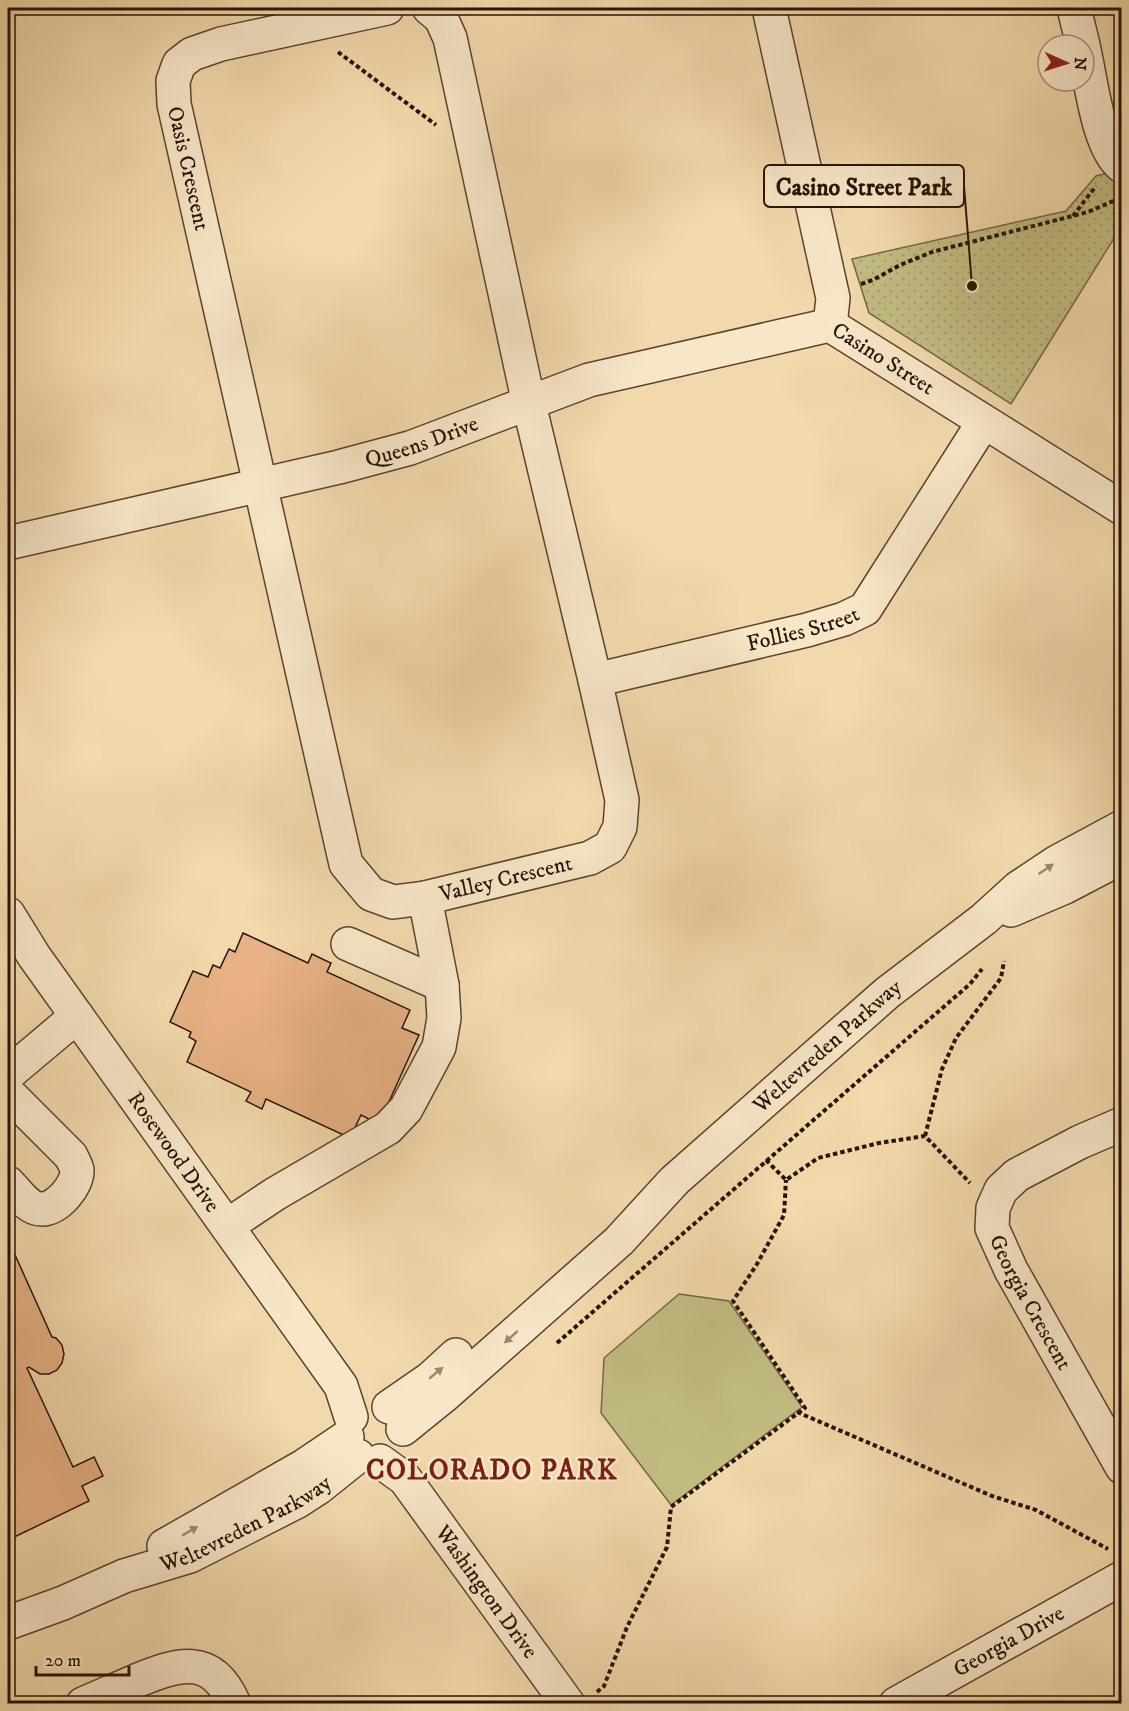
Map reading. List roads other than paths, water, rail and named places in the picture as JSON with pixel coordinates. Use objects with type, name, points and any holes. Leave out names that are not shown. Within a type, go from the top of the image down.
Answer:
[{"type":"street","name":"Oasis Crescent","points":[[260,486],[174,104],[173,81],[179,64],[192,54],[221,44],[387,8]]},
{"type":"street","points":[[429,8],[441,18],[450,38],[529,404]]},
{"type":"street","name":"Casino Street","points":[[768,8],[832,311],[983,423],[1122,508]]},
{"type":"street","points":[[1074,8],[1080,33]]},
{"type":"street","points":[[1094,93],[1105,143],[1118,163]]},
{"type":"street","name":"Queens Drive","points":[[8,543],[260,486],[410,448],[589,380],[832,311]]},
{"type":"street","name":"Valley Crescent","points":[[260,486],[346,864],[371,894],[393,902],[425,898],[590,858],[610,847],[620,826],[622,800],[529,404]]},
{"type":"street","name":"Follies Street","points":[[595,680],[807,630],[844,619],[865,609],[983,423]]},
{"type":"street","name":"Weltevreden Parkway","points":[[8,1623],[63,1603],[124,1576],[190,1556],[288,1506],[318,1488],[430,1378],[606,1228],[675,1181],[887,993],[984,919],[1018,888],[1057,862],[1122,827]]},
{"type":"street","name":"Weltevreden Parkway","points":[[984,919],[1028,904],[1122,857]]},
{"type":"street","points":[[227,1226],[275,1194],[388,1128],[406,1109],[439,1047],[444,1018],[442,985],[425,898]]},
{"type":"street","name":"Rosewood Drive","points":[[8,914],[34,956],[374,1432]]},
{"type":"street","points":[[348,944],[442,985]]},
{"type":"street","points":[[8,1074],[77,1016]]},
{"type":"street","points":[[8,1093],[71,1156],[77,1168],[73,1186],[51,1207],[41,1209],[32,1207],[8,1183]]},
{"type":"street","name":"Georgia Crescent","points":[[1122,1124],[1080,1142],[1017,1175],[1001,1190],[993,1208],[992,1228],[1000,1248],[1122,1467]]},
{"type":"street","name":"Washington Drive","points":[[374,1432],[578,1701]]},
{"type":"street","name":"Georgia Drive","points":[[896,1704],[1117,1564]]},
{"type":"street","points":[[83,1704],[166,1668],[184,1666],[202,1669],[219,1678],[234,1704]]},
{"type":"place","name":"Casino Street Park","points":[[972,286]]},
{"type":"district","name":"COLORADO PARK","points":[[492,1470]]}]
